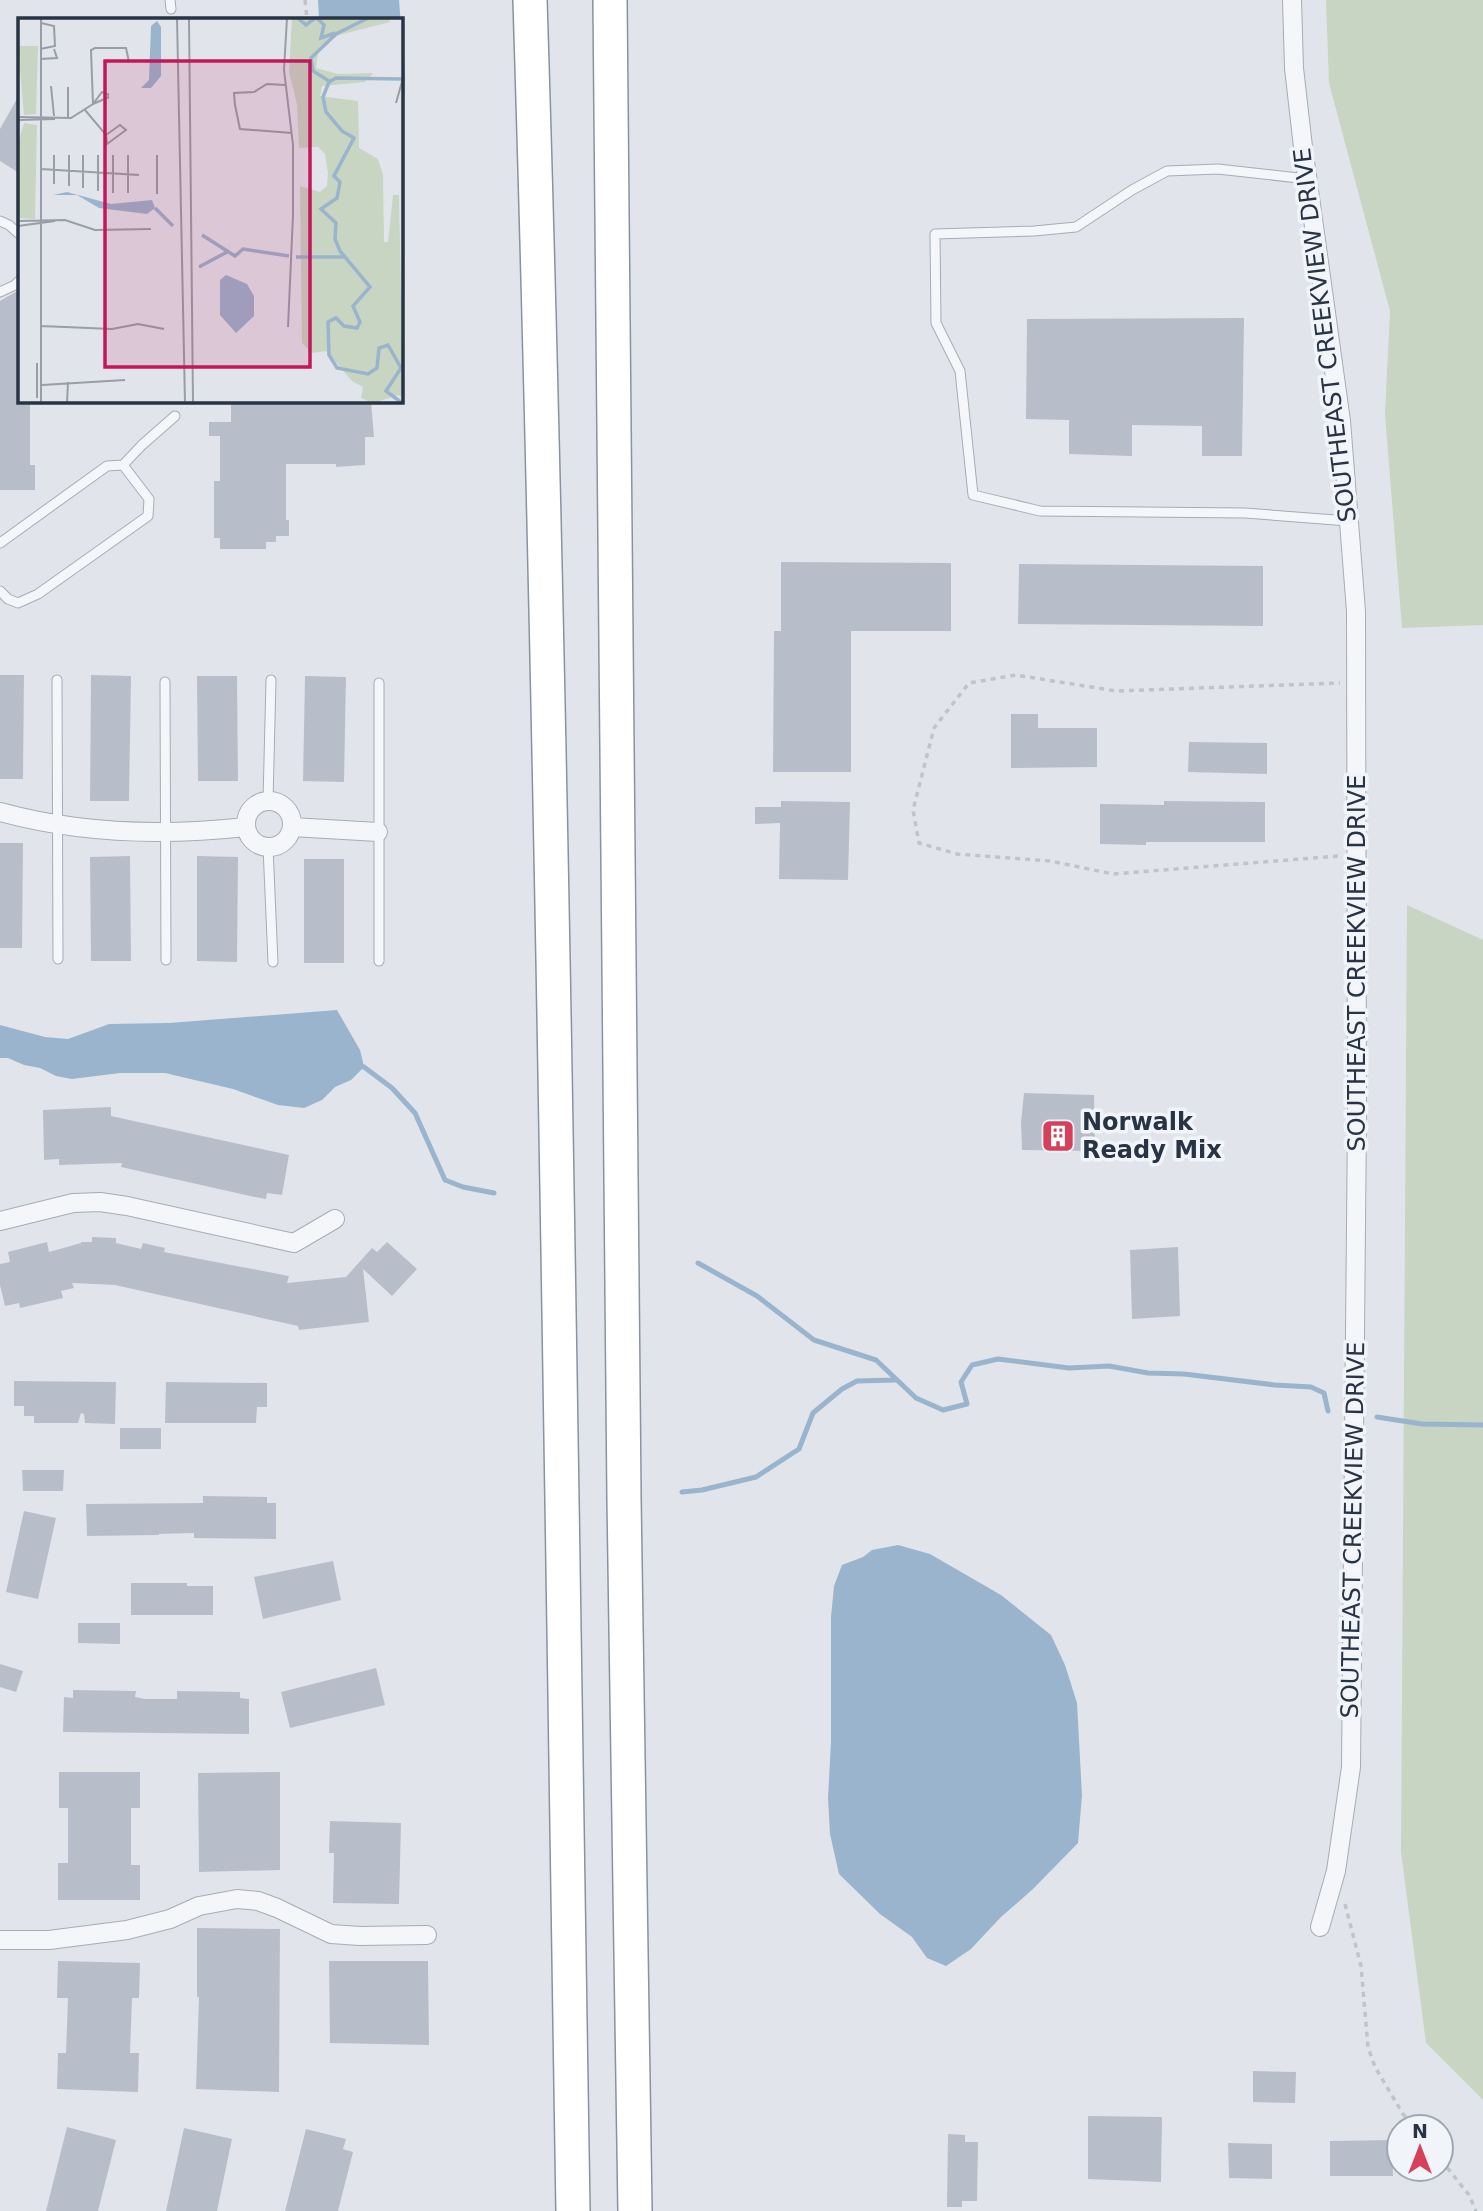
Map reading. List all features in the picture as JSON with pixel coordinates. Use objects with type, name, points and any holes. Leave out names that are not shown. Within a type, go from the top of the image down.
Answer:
[{"type":"highway","points":[[530,0],[552,907],[573,2211]]},
{"type":"highway","points":[[610,0],[623,1442],[635,2211]]},
{"type":"street","name":"SOUTHEAST CREEKVIEW DRIVE","points":[[1292,0],[1294,68],[1341,421],[1356,611],[1357,1117],[1351,1767],[1336,1871],[1320,1927]]},
{"type":"street","points":[[268,801],[276,802],[286,809],[292,827],[282,843],[268,847],[255,842],[248,834],[246,819],[257,804],[268,801]]},
{"type":"street","points":[[0,813],[58,825],[107,831],[165,833],[246,827]]},
{"type":"street","points":[[292,827],[378,832]]},
{"type":"street","points":[[0,1221],[73,1203],[100,1202],[294,1242],[335,1219]]},
{"type":"street","points":[[0,1940],[48,1940],[127,1930],[170,1919],[199,1906],[237,1899],[258,1901],[277,1908],[331,1934],[427,1935]]},
{"type":"lane","points":[[1307,180],[1219,169],[1167,171],[1132,190],[1076,227],[1034,231],[935,233],[936,323],[960,371],[972,495],[1040,511],[1245,513],[1348,521]]},
{"type":"lane","points":[[0,221],[18,233]]},
{"type":"lane","points":[[0,292],[18,282]]},
{"type":"lane","points":[[2,538],[107,466],[123,466],[175,416]]},
{"type":"lane","points":[[0,591],[8,599],[18,603],[38,594],[148,516],[149,499],[123,466]]},
{"type":"lane","points":[[57,680],[58,959]]},
{"type":"lane","points":[[268,801],[271,680]]},
{"type":"lane","points":[[165,682],[166,960]]},
{"type":"lane","points":[[379,683],[379,961]]},
{"type":"lane","points":[[268,847],[272,962]]},
{"type":"path","points":[[305,0],[307,18]]},
{"type":"path","points":[[1356,683],[1116,691],[1016,675],[969,683],[934,728],[913,810],[919,843],[957,854],[1050,861],[1113,874],[1357,855]]},
{"type":"path","points":[[1336,1871],[1361,1966],[1368,2048],[1375,2067],[1403,2113]]},
{"type":"path","points":[[1455,2178],[1469,2195],[1476,2211]]},
{"type":"green space","points":[[1326,0],[1483,0],[1483,625],[1402,628],[1385,414],[1390,311],[1329,83]]},
{"type":"green space","points":[[1407,905],[1483,940],[1483,2100],[1426,2043],[1401,1852]]},
{"type":"water","points":[[318,0],[399,0],[401,18],[319,18]]},
{"type":"water","points":[[402,36],[405,74],[402,110]]},
{"type":"water","points":[[337,1010],[360,1050],[364,1067],[351,1080],[335,1087],[322,1100],[304,1108],[278,1105],[233,1089],[165,1073],[120,1073],[72,1079],[56,1076],[8,1058],[0,1058],[0,1025],[45,1037],[68,1039],[109,1024],[169,1023]]},
{"type":"water","points":[[898,1545],[930,1554],[1001,1595],[1051,1635],[1065,1665],[1077,1703],[1082,1795],[1078,1843],[971,1949],[946,1966],[927,1958],[912,1937],[880,1914],[839,1874],[830,1834],[828,1798],[831,1617],[834,1586],[842,1565],[863,1557],[872,1550]]},
{"type":"building","points":[[18,97],[18,172],[0,161],[0,129]]},
{"type":"building","points":[[18,291],[18,402],[30,402],[30,465],[35,465],[35,490],[0,490],[0,301]]},
{"type":"building","points":[[1244,318],[1242,456],[1202,456],[1202,426],[1132,425],[1132,456],[1069,454],[1069,420],[1026,419],[1027,319]]},
{"type":"building","points":[[231,402],[371,402],[374,437],[365,437],[365,465],[336,467],[336,464],[286,464],[286,520],[289,520],[289,536],[276,536],[276,542],[266,542],[266,549],[220,549],[220,538],[214,538],[214,481],[220,481],[220,436],[209,436],[209,422],[231,422]]},
{"type":"building","points":[[781,562],[951,563],[951,631],[851,631],[851,772],[773,772],[774,631],[781,631]]},
{"type":"building","points":[[1019,564],[1263,566],[1263,626],[1018,624]]},
{"type":"building","points":[[0,675],[24,675],[23,779],[0,779]]},
{"type":"building","points":[[91,675],[131,676],[129,801],[90,801]]},
{"type":"building","points":[[197,676],[237,676],[238,781],[198,781]]},
{"type":"building","points":[[305,676],[346,677],[344,782],[303,781]]},
{"type":"building","points":[[1011,714],[1038,714],[1038,728],[1097,728],[1097,767],[1011,768]]},
{"type":"building","points":[[1189,742],[1267,743],[1267,774],[1188,772]]},
{"type":"building","points":[[781,801],[850,802],[848,880],[779,879],[780,823],[755,824],[755,807],[781,807]]},
{"type":"building","points":[[1164,801],[1265,802],[1265,842],[1100,844],[1100,804],[1164,805]]},
{"type":"building","points":[[0,843],[23,843],[22,948],[0,948]]},
{"type":"building","points":[[130,856],[131,961],[91,961],[90,857]]},
{"type":"building","points":[[197,856],[238,857],[237,962],[197,961]]},
{"type":"building","points":[[304,859],[344,859],[344,963],[304,963]]},
{"type":"building","name":"Norwalk Ready Mix","points":[[1024,1093],[1094,1095],[1095,1151],[1022,1150]]},
{"type":"building","points":[[111,1107],[111,1116],[289,1155],[282,1195],[267,1193],[266,1199],[250,1196],[121,1167],[122,1163],[59,1165],[59,1159],[44,1160],[43,1110]]},
{"type":"building","points":[[92,1237],[116,1238],[116,1243],[141,1249],[143,1243],[165,1248],[164,1252],[289,1276],[287,1283],[346,1277],[372,1248],[377,1252],[387,1242],[417,1269],[392,1296],[363,1269],[369,1322],[299,1330],[298,1326],[115,1285],[72,1283],[74,1288],[61,1291],[63,1298],[20,1308],[19,1303],[5,1306],[0,1285],[0,1264],[10,1262],[8,1252],[47,1242],[49,1252],[81,1242],[92,1242]]},
{"type":"building","points":[[1178,1247],[1180,1316],[1132,1319],[1130,1250]]},
{"type":"building","points":[[14,1381],[116,1382],[115,1424],[85,1423],[84,1414],[81,1413],[78,1423],[34,1423],[34,1416],[24,1416],[24,1406],[14,1406]]},
{"type":"building","points":[[166,1382],[267,1383],[267,1407],[257,1407],[256,1423],[165,1423]]},
{"type":"building","points":[[120,1428],[161,1428],[161,1449],[120,1449]]},
{"type":"building","points":[[22,1470],[64,1470],[63,1491],[23,1491]]},
{"type":"building","points":[[203,1496],[267,1497],[267,1503],[276,1503],[276,1539],[194,1538],[194,1533],[87,1536],[86,1504],[203,1503]]},
{"type":"building","points":[[24,1511],[56,1518],[38,1599],[6,1592]]},
{"type":"building","points":[[333,1561],[341,1600],[263,1619],[254,1577]]},
{"type":"building","points":[[131,1583],[213,1586],[213,1615],[131,1615]]},
{"type":"building","points":[[78,1623],[120,1623],[120,1644],[78,1643]]},
{"type":"building","points":[[0,1664],[23,1671],[16,1692],[0,1687]]},
{"type":"building","points":[[376,1668],[385,1705],[290,1728],[281,1692]]},
{"type":"building","points":[[73,1690],[136,1691],[135,1697],[145,1699],[177,1699],[177,1691],[240,1692],[240,1698],[249,1699],[249,1734],[63,1732],[64,1697],[73,1698]]},
{"type":"building","points":[[59,1772],[140,1772],[140,1808],[131,1808],[131,1865],[140,1865],[140,1900],[58,1900],[58,1863],[68,1863],[68,1808],[59,1808]]},
{"type":"building","points":[[280,1772],[280,1870],[199,1872],[198,1773]]},
{"type":"building","points":[[330,1821],[401,1823],[399,1904],[333,1903],[334,1853],[329,1853]]},
{"type":"building","points":[[197,1928],[280,1929],[279,2092],[196,2089],[199,1997]]},
{"type":"building","points":[[58,1961],[140,1963],[139,1998],[132,1998],[130,2053],[139,2053],[138,2092],[57,2089],[58,2053],[66,2053],[68,1998],[57,1998]]},
{"type":"building","points":[[329,1961],[428,1961],[429,2045],[330,2043]]},
{"type":"building","points":[[1253,2071],[1296,2072],[1295,2103],[1253,2102]]},
{"type":"building","points":[[1088,2116],[1162,2117],[1161,2182],[1088,2179]]},
{"type":"building","points":[[67,2127],[116,2140],[98,2211],[46,2211]]},
{"type":"building","points":[[184,2128],[232,2139],[217,2211],[166,2211]]},
{"type":"building","points":[[306,2129],[346,2139],[343,2149],[353,2152],[338,2211],[285,2211]]},
{"type":"building","points":[[948,2134],[965,2135],[965,2142],[978,2142],[977,2201],[962,2201],[962,2207],[947,2207]]},
{"type":"building","points":[[1385,2140],[1385,2176],[1330,2176],[1330,2141]]},
{"type":"building","points":[[1228,2143],[1272,2144],[1272,2179],[1229,2178]]},
{"type":"waterway","points":[[364,1067],[392,1088],[415,1113],[445,1180],[463,1187],[494,1193]]},
{"type":"waterway","points":[[698,1263],[757,1296],[814,1340],[876,1360],[916,1398],[943,1410],[967,1404],[961,1382],[972,1365],[998,1359],[1069,1368],[1109,1366],[1148,1373],[1311,1387],[1324,1393],[1328,1411]]},
{"type":"waterway","points":[[682,1492],[756,1477],[799,1449],[813,1413],[842,1389],[857,1381],[895,1380]]},
{"type":"waterway","points":[[1377,1417],[1422,1424],[1483,1425]]},
{"type":"place","name":"Norwalk Ready Mix","points":[[1058,1136]]}]
